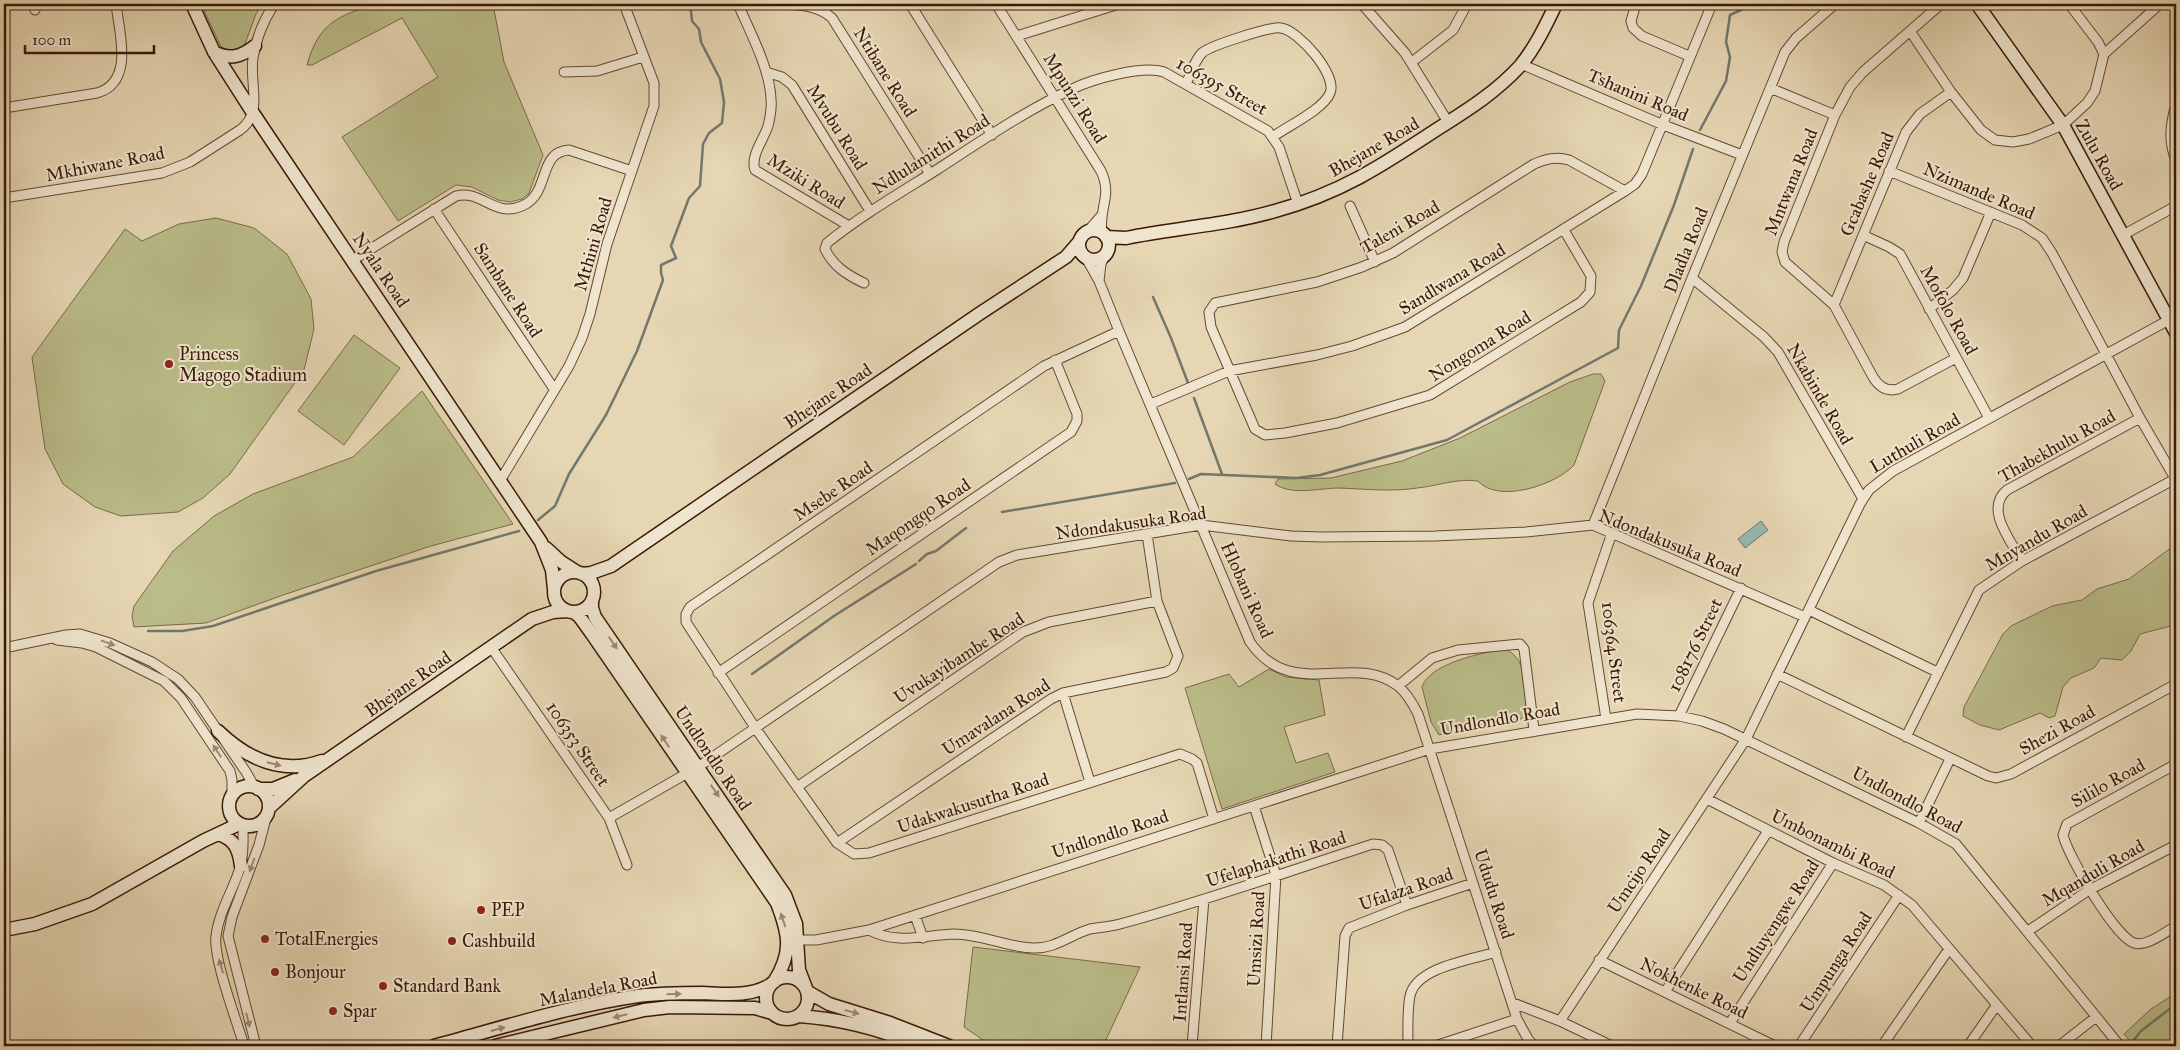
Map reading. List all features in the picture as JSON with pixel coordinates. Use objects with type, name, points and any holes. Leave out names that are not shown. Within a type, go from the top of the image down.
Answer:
[{"type":"street","points":[[4,108],[97,93],[111,86],[118,77],[122,66],[116,4]]},
{"type":"street","name":"Nyala Road","points":[[192,4],[214,52],[253,113],[541,542],[560,561],[580,573]]},
{"type":"street","points":[[253,113],[255,105],[252,70],[255,46],[263,24],[274,4]]},
{"type":"street","name":"Mthini Road","points":[[500,481],[569,366],[582,338],[590,314],[607,244],[656,98],[654,83],[624,4]]},
{"type":"street","points":[[738,4],[766,72]]},
{"type":"street","name":"Ntibane Road","points":[[768,4],[812,7],[825,12],[832,18],[930,174]]},
{"type":"street","points":[[910,4],[992,134]]},
{"type":"street","name":"Mpunzi Road","points":[[996,4],[1097,163],[1106,181],[1107,192],[1102,215],[1105,243]]},
{"type":"street","points":[[1017,36],[1119,4]]},
{"type":"street","points":[[1362,4],[1412,62],[1448,122]]},
{"type":"street","points":[[1412,62],[1453,30],[1467,4]]},
{"type":"street","name":"Bhejane Road","points":[[1105,243],[1248,217],[1298,204],[1362,178],[1478,104],[1500,86],[1521,64],[1546,25],[1556,4]]},
{"type":"street","points":[[1636,4],[1631,21],[1637,32],[1689,56]]},
{"type":"street","name":"Sandlwana Road","points":[[1151,404],[1229,371],[1317,355],[1352,346],[1406,327],[1635,184],[1642,174],[1712,4]]},
{"type":"street","name":"Dladla Road","points":[[1593,526],[1742,155],[1790,44],[1835,4]]},
{"type":"street","name":"Mntwana Road","points":[[1941,4],[1858,77],[1845,94],[1784,242],[1782,252],[1785,262],[1834,305],[1872,377],[1878,385],[1886,390],[1894,390],[1906,386],[1956,358]]},
{"type":"street","name":"Zulu Road","points":[[1977,4],[2062,125],[2172,318],[2176,334]]},
{"type":"street","points":[[2069,4],[2098,42],[2104,54]]},
{"type":"street","points":[[1910,31],[1951,92],[1981,130],[1995,140],[2020,142],[2062,125],[2087,103],[2095,91],[2104,54],[2160,4]]},
{"type":"street","points":[[1186,84],[1199,58],[1210,48],[1274,28],[1291,31],[1325,67],[1332,86],[1330,94],[1319,106],[1274,136]]},
{"type":"street","points":[[214,52],[222,56],[236,57],[255,46]]},
{"type":"street","points":[[564,72],[597,71],[643,57]]},
{"type":"street","name":"Tshanini Road","points":[[1521,64],[1661,124],[1742,155]]},
{"type":"street","name":"106395 Street","points":[[1055,98],[1083,85],[1147,69],[1164,72],[1260,126],[1274,136],[1283,156],[1298,204]]},
{"type":"street","name":"Mziki Road","points":[[766,72],[771,92],[771,110],[768,126],[753,160],[753,166],[757,172],[849,226]]},
{"type":"street","name":"Mvubu Road","points":[[766,72],[782,77],[792,86],[870,211]]},
{"type":"street","points":[[1770,88],[1835,115]]},
{"type":"street","name":"Gcabashe Road","points":[[1834,305],[1899,145],[1912,123],[1920,114],[1951,92]]},
{"type":"street","name":"Ndlulamithi Road","points":[[864,282],[842,272],[828,254],[825,248],[827,243],[870,211],[992,134],[1055,98]]},
{"type":"street","points":[[2176,105],[2170,132],[2170,144],[2176,160]]},
{"type":"street","name":"Mkhiwane Road","points":[[4,198],[162,173],[190,162],[248,125],[253,113]]},
{"type":"street","points":[[353,260],[448,200],[464,194],[500,209],[512,210],[529,203],[538,194],[550,162],[565,150],[632,171]]},
{"type":"street","name":"Taleni Road","points":[[1229,371],[1208,317],[1215,303],[1317,282],[1375,262],[1393,253],[1534,164],[1547,159],[1559,158],[1569,160],[1625,191]]},
{"type":"street","name":"Nzimande Road","points":[[1889,171],[2031,229],[2042,238],[2176,480]]},
{"type":"street","points":[[1350,206],[1375,262]]},
{"type":"street","points":[[2123,235],[2176,206]]},
{"type":"street","name":"Sambane Road","points":[[434,209],[554,390]]},
{"type":"street","points":[[1929,309],[1953,290],[1963,278],[1991,212]]},
{"type":"street","points":[[1102,215],[1083,237],[1079,249],[1084,257],[1096,260],[1105,243]]},
{"type":"street","name":"Nongoma Road","points":[[1229,371],[1255,429],[1265,435],[1285,433],[1337,422],[1430,395],[1587,297],[1592,288],[1591,276],[1564,230]]},
{"type":"street","points":[[1083,237],[1095,231],[1105,243]]},
{"type":"street","name":"Mofolo Road","points":[[1864,235],[1900,254],[1989,418]]},
{"type":"street","name":"Bhejane Road","points":[[580,573],[591,573],[611,566],[979,314],[1066,257],[1083,237]]},
{"type":"street","points":[[1099,281],[1105,243]]},
{"type":"street","name":"Bhejane Road","points":[[1066,257],[1084,257]]},
{"type":"street","name":"Hlobani Road","points":[[1084,257],[1099,281],[1250,642],[1262,657],[1284,670],[1302,674],[1354,673],[1373,675],[1398,686],[1410,699],[1418,714],[1430,749]]},
{"type":"street","name":"Nkabinde Road","points":[[1692,278],[1778,352],[1863,499]]},
{"type":"street","name":"Luthuli Road","points":[[1746,739],[1863,499],[1878,481],[1989,418],[2107,356],[2172,318]]},
{"type":"street","name":"Msebe Road","points":[[756,729],[686,622],[686,614],[690,608],[1055,360],[1119,331]]},
{"type":"street","name":"Maqongqo Road","points":[[718,673],[1071,432],[1075,426],[1077,414],[1055,360]]},
{"type":"street","name":"Thabekhulu Road","points":[[2022,562],[1997,514],[1998,499],[2001,494],[2140,418]]},
{"type":"street","name":"Mnyandu Road","points":[[1906,737],[1937,672],[1980,590],[2022,562],[2176,480]]},
{"type":"street","name":"Ndondakusuka Road","points":[[609,818],[693,771],[1000,562],[1017,556],[1201,525],[1291,536],[1321,537],[1435,536],[1526,532],[1593,526],[1741,588],[1807,613],[1937,672]]},
{"type":"street","name":"106364 Street","points":[[1606,719],[1588,603],[1612,533]]},
{"type":"street","name":"Umavalana Road","points":[[837,844],[1051,698],[1062,693],[1166,672],[1173,668],[1178,656],[1157,602],[1147,534]]},
{"type":"street","name":"Nyala Road","points":[[541,542],[552,570],[554,592]]},
{"type":"street","name":"Bhejane Road","points":[[593,596],[601,578],[611,566]]},
{"type":"street","points":[[580,573],[589,579],[593,596],[582,610],[570,612],[558,605],[554,592],[562,576],[580,573]]},
{"type":"street","name":"108176 Street","points":[[1679,716],[1741,588]]},
{"type":"street","name":"Bhejane Road","points":[[532,619],[554,592]]},
{"type":"street","name":"Undlondlo Road","points":[[593,596],[592,608],[595,617],[777,903],[793,940],[799,970],[807,990]]},
{"type":"street","name":"Uvukayibambe Road","points":[[797,786],[1023,632],[1049,622],[1157,602]]},
{"type":"street","name":"Bhejane Road","points":[[256,788],[273,789],[304,776],[532,619],[553,612],[570,612]]},
{"type":"street","name":"Undlondlo Road","points":[[570,612],[579,616],[693,771]]},
{"type":"street","points":[[4,648],[66,635],[80,634],[110,643],[152,662],[168,671],[185,686],[256,788],[266,795],[267,813],[259,845],[237,903],[227,941],[256,1046]]},
{"type":"street","points":[[44,641],[65,640],[96,647],[164,681],[181,698],[227,767],[232,780],[230,801],[226,815],[203,841]]},
{"type":"street","points":[[1398,686],[1432,658],[1458,650],[1520,644],[1524,648],[1534,730]]},
{"type":"street","name":"106353 Street","points":[[491,647],[609,818],[627,865]]},
{"type":"street","name":"Shezi Road","points":[[1777,674],[1950,759],[1996,778],[2011,774],[2176,684]]},
{"type":"street","points":[[1062,693],[1090,782]]},
{"type":"street","name":"Undlondlo Road","points":[[793,940],[816,940],[869,930],[1430,749],[1637,714],[1679,716],[1702,720],[1746,739],[1918,823],[1956,844],[2117,1043]]},
{"type":"street","points":[[756,729],[837,844]]},
{"type":"street","points":[[218,731],[244,752],[278,766],[287,767],[314,763],[336,755]]},
{"type":"street","name":"Umcijo Road","points":[[1560,1021],[1746,739]]},
{"type":"street","name":"Ududu Road","points":[[1430,749],[1517,1019],[1525,1035],[1534,1046]]},
{"type":"street","name":"Udakwakusutha Road","points":[[837,844],[854,854],[869,854],[1180,754],[1186,755],[1197,763],[1214,819]]},
{"type":"street","points":[[1918,823],[1950,759]]},
{"type":"street","name":"Sililo Road","points":[[2089,890],[2064,840],[2063,835],[2067,824],[2176,764]]},
{"type":"street","name":"Bhejane Road","points":[[267,813],[304,776]]},
{"type":"street","points":[[230,801],[242,788],[256,788]]},
{"type":"street","name":"Umbonambi Road","points":[[1707,799],[1768,831],[1884,885],[1899,895],[1912,905],[2032,1046]]},
{"type":"street","points":[[230,801],[233,818],[241,825],[243,852],[240,866],[218,926],[216,938],[218,958],[244,1046]]},
{"type":"street","name":"Umsizi Road","points":[[1254,806],[1276,875],[1266,1046]]},
{"type":"street","points":[[4,930],[44,921],[92,904],[203,841],[241,825],[256,826],[267,813]]},
{"type":"street","points":[[1665,992],[1768,831]]},
{"type":"street","points":[[218,834],[226,836],[235,845],[240,866]]},
{"type":"street","name":"Ufelaphakathi Road","points":[[869,930],[884,937],[903,939],[954,934],[1032,948],[1059,944],[1088,930],[1117,925],[1204,900],[1373,844],[1382,845],[1388,850],[1407,905]]},
{"type":"street","name":"Mqanduli Road","points":[[2028,931],[2089,890],[2176,845]]},
{"type":"street","name":"Undluyengwe Road","points":[[1730,1023],[1834,863]]},
{"type":"street","name":"Ufalaza Road","points":[[1337,1046],[1346,933],[1352,925],[1473,883]]},
{"type":"street","points":[[2089,890],[2125,939],[2136,944],[2148,942],[2176,926]]},
{"type":"street","name":"Umpunga Road","points":[[1799,1046],[1899,895]]},
{"type":"street","points":[[228,898],[237,903]]},
{"type":"street","name":"Intlansi Road","points":[[1192,1046],[1204,900]]},
{"type":"street","points":[[915,915],[923,938]]},
{"type":"street","name":"Undlondlo Road","points":[[772,984],[793,940]]},
{"type":"street","points":[[1882,1046],[1949,949]]},
{"type":"street","points":[[1408,1046],[1409,1003],[1415,983],[1427,973],[1496,952]]},
{"type":"street","name":"Nokhenke Road","points":[[1599,960],[1775,1046]]},
{"type":"street","points":[[919,1046],[868,1027],[841,1021],[799,1016],[788,1020],[772,1013],[766,1000],[772,984],[782,978],[791,977],[800,981],[807,990],[829,1004],[890,1022],[949,1046]]},
{"type":"street","name":"Malandela Road","points":[[434,1046],[556,1014],[638,996],[745,994],[760,991],[772,984]]},
{"type":"street","points":[[227,989],[239,985]]},
{"type":"street","points":[[799,1016],[806,1008],[807,990]]},
{"type":"street","points":[[1513,1003],[1560,1021],[1612,1046]]},
{"type":"street","points":[[1968,1046],[1996,1006]]},
{"type":"street","name":"Malandela Road","points":[[495,1046],[644,1010],[670,1008],[755,1008],[772,1013]]},
{"type":"street","points":[[2059,1046],[2096,1017]]},
{"type":"street","points":[[1435,1046],[1517,1019]]},
{"type":"green space","points":[[201,4],[262,4],[256,14],[243,49],[233,52],[222,49]]},
{"type":"green space","points":[[377,4],[493,4],[504,62],[543,155],[529,193],[522,199],[510,202],[498,200],[472,187],[456,185],[398,221],[342,137],[438,77],[402,18],[312,65],[307,65],[317,40],[332,23],[351,12]]},
{"type":"green space","name":"Princess Magogo Stadium","points":[[216,218],[254,228],[287,254],[311,299],[314,329],[304,370],[230,474],[203,498],[178,512],[121,516],[95,507],[63,484],[45,449],[32,357],[125,229],[142,241],[179,224]]},
{"type":"green space","points":[[354,335],[400,368],[344,445],[298,411]]},
{"type":"green space","points":[[1593,374],[1601,374],[1605,381],[1574,465],[1566,472],[1541,485],[1527,489],[1499,491],[1487,488],[1478,481],[1470,480],[1407,489],[1339,488],[1298,491],[1282,488],[1275,484],[1278,479],[1331,478],[1402,461],[1460,438],[1570,382]]},
{"type":"green space","points":[[422,391],[513,524],[431,546],[286,594],[206,623],[134,627],[132,616],[134,606],[173,551],[214,516],[253,494],[353,457]]},
{"type":"green space","points":[[2176,544],[2176,627],[2171,626],[2140,634],[2131,651],[2122,660],[2101,658],[2094,668],[2071,678],[2063,687],[2055,716],[2049,718],[2040,713],[1999,730],[1980,725],[1963,716],[1964,707],[2003,634],[2011,626],[2052,606],[2082,600],[2097,589],[2129,579]]},
{"type":"green space","points":[[1504,649],[1512,653],[1518,660],[1525,678],[1526,709],[1524,717],[1517,721],[1469,726],[1439,735],[1431,722],[1422,687],[1427,679],[1435,671],[1458,660]]},
{"type":"green space","points":[[1269,669],[1286,677],[1319,680],[1325,715],[1284,727],[1296,763],[1328,753],[1335,772],[1222,809],[1185,688],[1229,674],[1239,687]]},
{"type":"green space","points":[[973,947],[1140,967],[1103,1046],[1020,1046],[983,1040],[964,1027]]},
{"type":"green space","points":[[2176,993],[2176,1046],[2134,1046],[2124,1034],[2151,1009]]},
{"type":"water","points":[[1761,521],[1768,530],[1745,548],[1738,539]]},
{"type":"waterway","points":[[538,520],[555,506],[569,474],[606,415],[637,351],[663,280],[661,265],[676,258],[671,246],[689,198],[700,186],[703,144],[709,133],[722,123],[724,102],[720,79],[701,42],[699,29],[692,21],[691,11],[687,4]]},
{"type":"waterway","points":[[1700,130],[1726,81],[1730,57],[1726,42],[1730,15],[1754,4]]},
{"type":"waterway","points":[[1189,479],[1201,474],[1297,478],[1320,475],[1447,440],[1618,348],[1619,330],[1641,286],[1674,205],[1693,149]]},
{"type":"waterway","points":[[1153,297],[1188,383]]},
{"type":"waterway","points":[[1194,398],[1222,474]]},
{"type":"waterway","points":[[1002,512],[1175,483]]},
{"type":"waterway","points":[[919,561],[927,554],[936,551],[966,528]]},
{"type":"waterway","points":[[148,631],[182,631],[213,626],[376,571],[519,531]]},
{"type":"waterway","points":[[752,674],[834,616],[916,564]]},
{"type":"waterway","points":[[2129,1046],[2141,1031],[2176,1004]]},
{"type":"railway","points":[[680,1046],[765,1046]]},
{"type":"place","name":"Princess Magogo Stadium","points":[[169,364]]},
{"type":"place","name":"PEP","points":[[481,910]]},
{"type":"place","name":"TotalEnergies","points":[[265,939]]},
{"type":"place","name":"Cashbuild","points":[[452,941]]},
{"type":"place","name":"Bonjour","points":[[275,972]]},
{"type":"place","name":"Standard Bank","points":[[383,986]]},
{"type":"place","name":"Spar","points":[[333,1011]]}]
